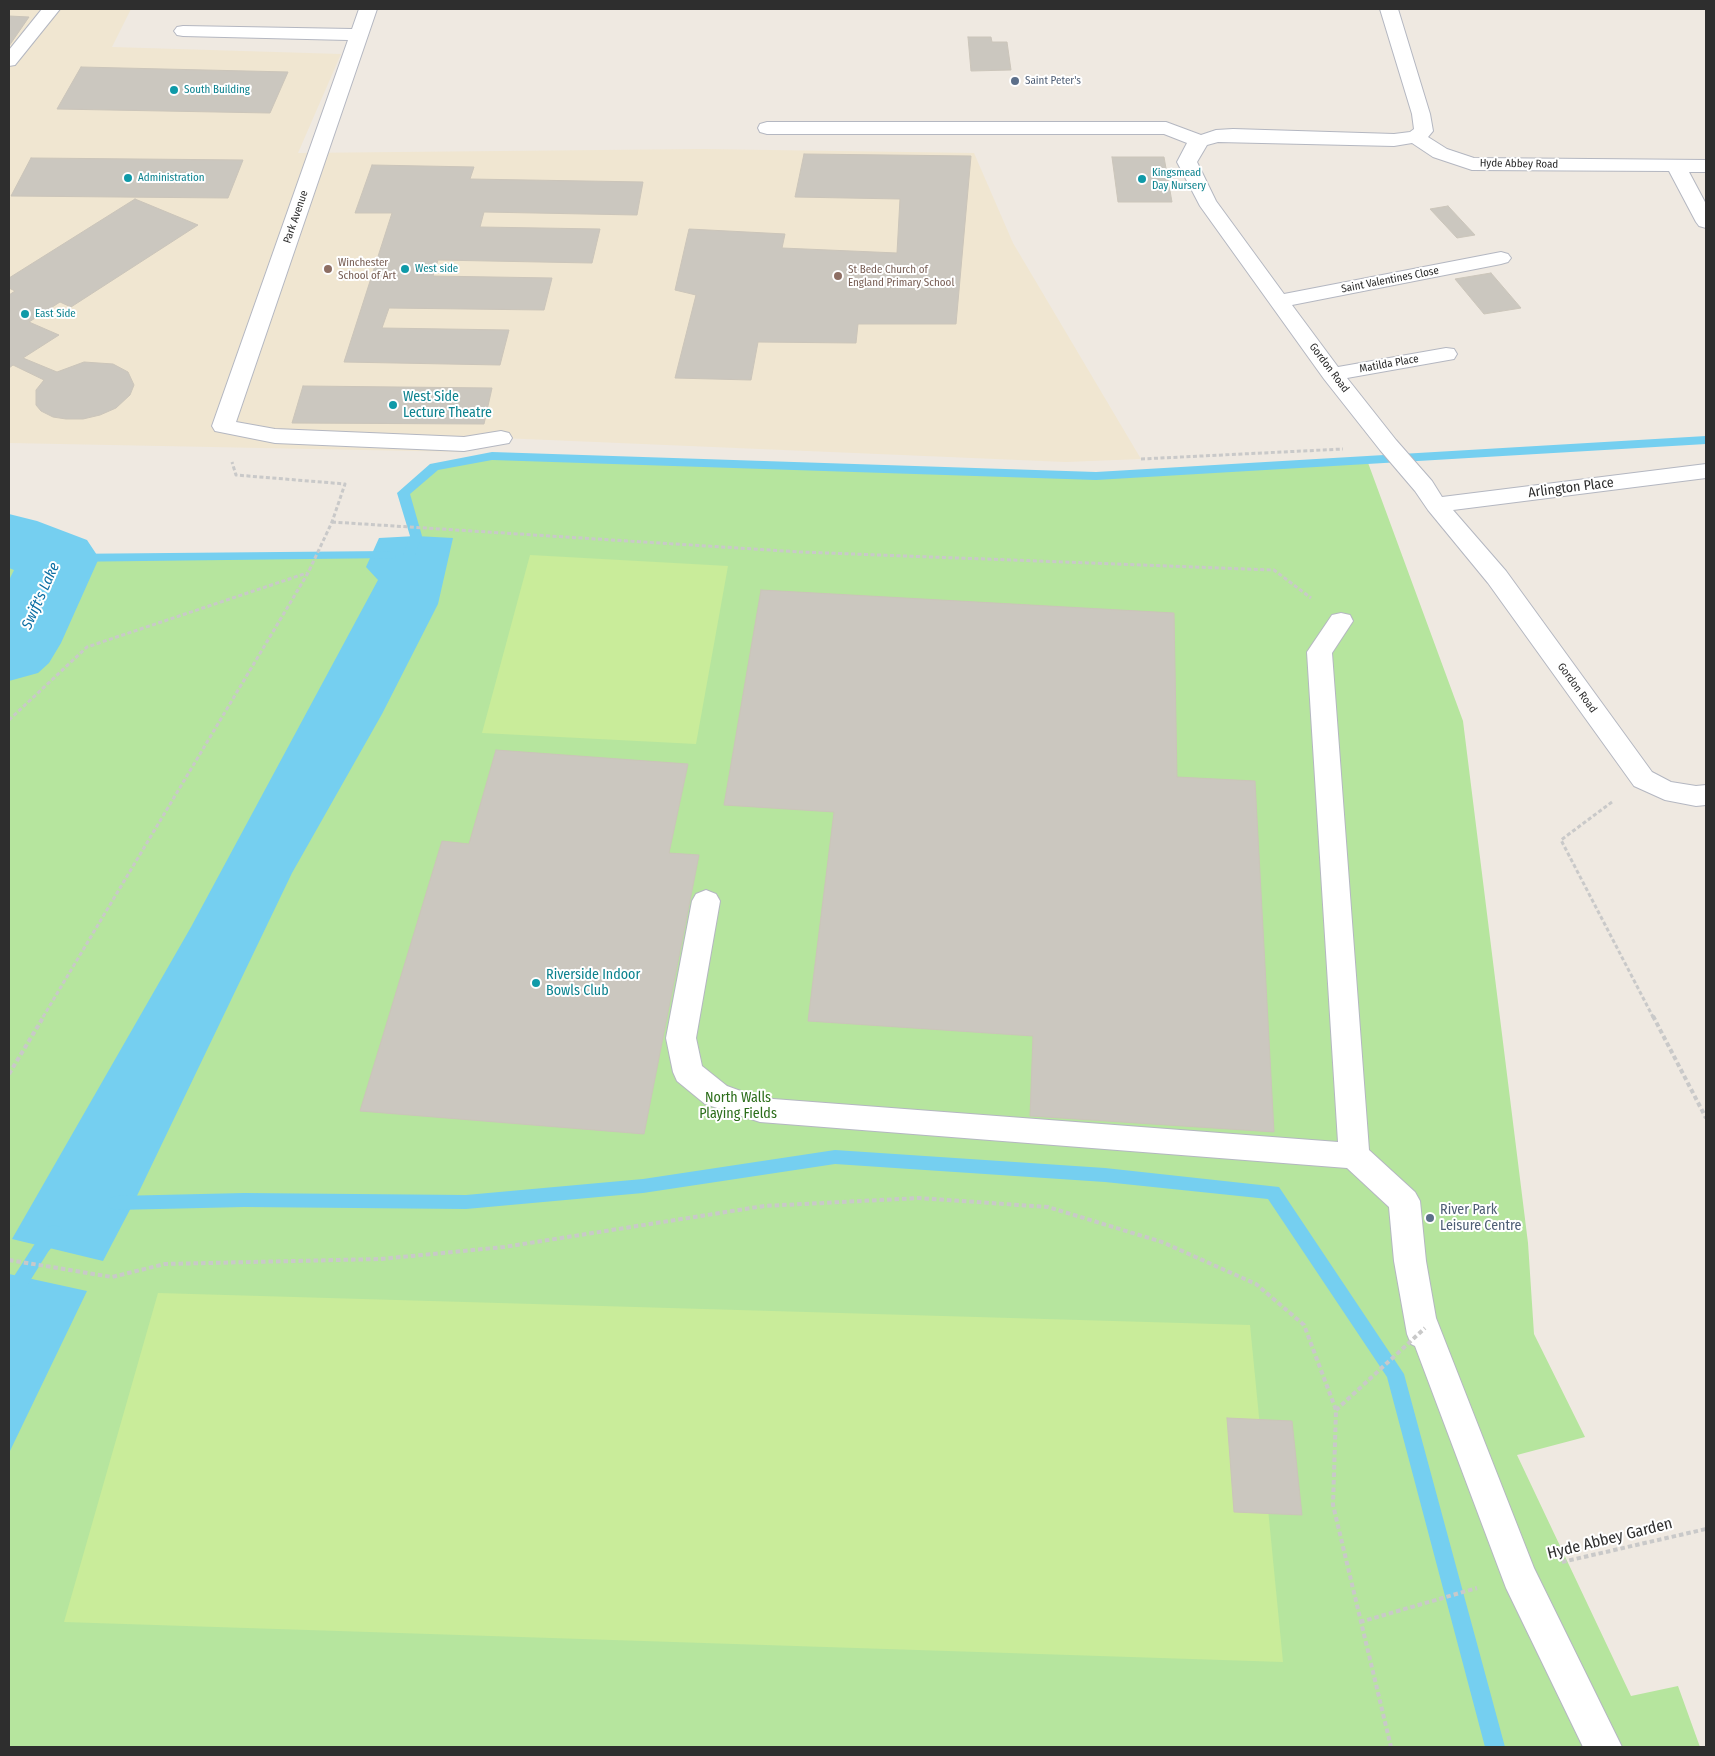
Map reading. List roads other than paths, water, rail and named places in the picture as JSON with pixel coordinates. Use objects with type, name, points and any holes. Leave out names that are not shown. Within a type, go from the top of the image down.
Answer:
[{"type":"street","points":[[9,61],[51,9]]},
{"type":"street","name":"Park Avenue","points":[[368,9],[223,426],[285,436],[464,444],[501,438]]},
{"type":"street","points":[[767,128],[1166,128],[1200,141],[1216,136],[1233,135],[1394,140],[1415,137],[1424,131],[1424,125],[1389,9]]},
{"type":"street","points":[[183,31],[359,35]]},
{"type":"street","name":"Hyde Abbey Road","points":[[1415,137],[1440,153],[1472,164],[1706,166]]},
{"type":"street","name":"Gordon Road","points":[[1200,141],[1194,147],[1187,162],[1207,202],[1332,374],[1388,445],[1497,576],[1636,769],[1665,790],[1696,796],[1706,795]]},
{"type":"street","points":[[1676,166],[1706,222]]},
{"type":"street","name":"Saint Valentines Close","points":[[1279,301],[1501,258]]},
{"type":"street","name":"Matilda Place","points":[[1332,374],[1446,354]]},
{"type":"street","name":"Arlington Place","points":[[1430,495],[1706,471]]},
{"type":"street","points":[[1341,621],[1319,652],[1354,1156]]},
{"type":"street","points":[[706,901],[681,1038],[688,1072],[716,1096],[760,1110],[1354,1156],[1404,1201],[1410,1261],[1423,1334],[1425,1328],[1519,1576],[1603,1747]]},
{"type":"water","points":[[416,536],[453,538],[438,604],[382,714],[292,873],[134,1202],[103,1261],[12,1239],[191,927],[378,580],[366,567],[379,538]]},
{"type":"water","points":[[9,1274],[87,1291],[9,1453]]},
{"type":"waterway","points":[[409,555],[416,536],[403,493],[434,467],[492,456],[1096,476],[1706,440]]},
{"type":"waterway","name":"Swift's Lake","points":[[9,539],[59,558],[20,643],[9,653]]},
{"type":"waterway","points":[[59,558],[390,555]]},
{"type":"waterway","points":[[116,1203],[244,1200],[466,1202],[643,1186],[835,1157],[1105,1175],[1273,1192],[1395,1374],[1495,1747]]},
{"type":"waterway","points":[[9,1299],[42,1247],[54,1232]]},
{"type":"place","name":"Saint Peter's","points":[[1015,81]]},
{"type":"place","name":"South Building","points":[[174,90]]},
{"type":"place","name":"Administration","points":[[128,178]]},
{"type":"place","name":"Kingsmead Day Nursery","points":[[1142,179]]},
{"type":"place","name":"Winchester School of Art","points":[[328,269]]},
{"type":"place","name":"West side","points":[[405,269]]},
{"type":"place","name":"St Bede Church of England Primary School","points":[[838,276]]},
{"type":"place","name":"East Side","points":[[25,314]]},
{"type":"place","name":"West Side Lecture Theatre","points":[[393,405]]},
{"type":"place","name":"Riverside Indoor Bowls Club","points":[[536,983]]},
{"type":"place","name":"River Park Leisure Centre","points":[[1430,1218]]},
{"type":"park label","name":"North Walls Playing Fields","points":[[738,1106]]}]
